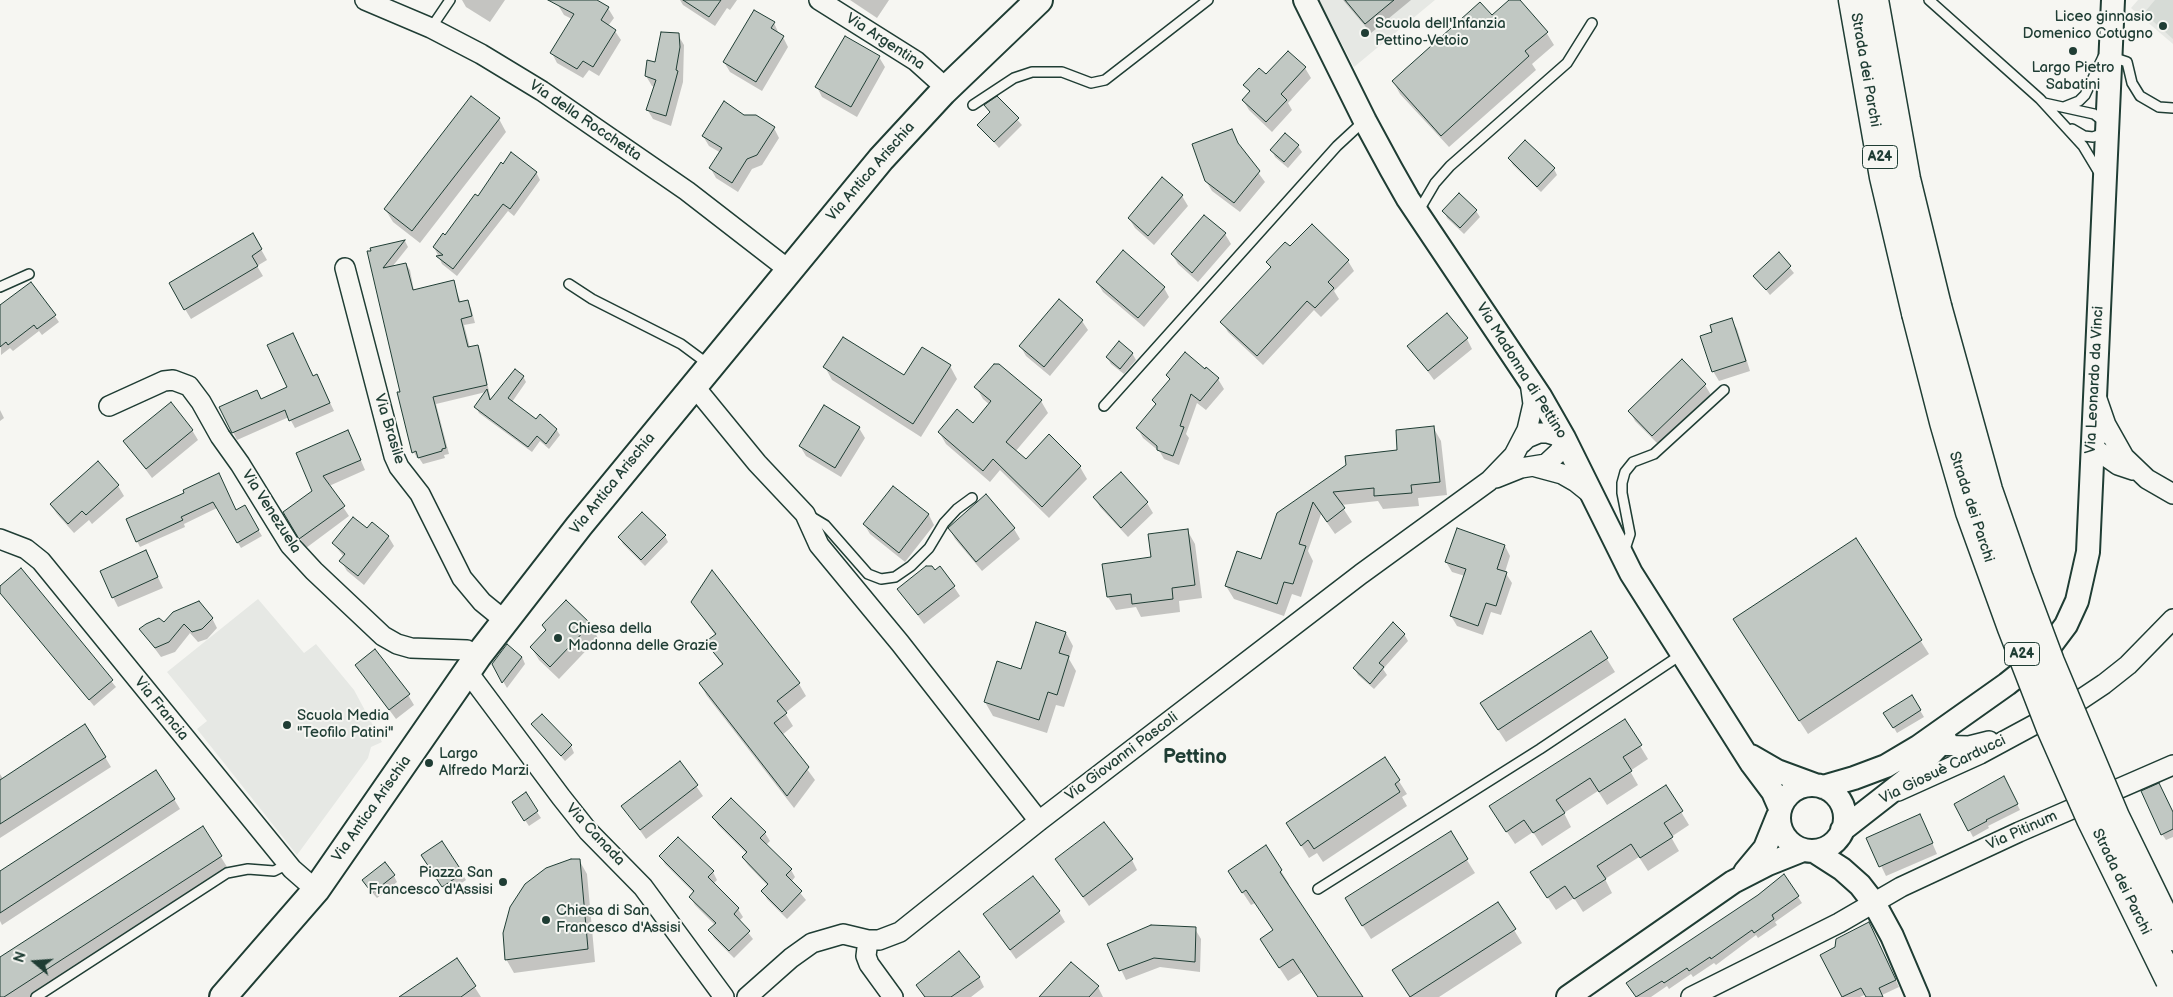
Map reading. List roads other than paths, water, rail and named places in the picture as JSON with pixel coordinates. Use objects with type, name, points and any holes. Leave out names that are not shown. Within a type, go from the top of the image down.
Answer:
[{"type":"highway","name":"Strada dei Parchi","points":[[1853,0],[1884,178],[1926,309],[2019,579],[2050,662],[2111,809],[2173,936]]},
{"type":"highway","name":"Strada dei Parchi","points":[[1874,0],[1906,180],[1944,422],[1970,512],[2050,726],[2091,819],[2172,985]]},
{"type":"main road","name":"Via Antica Arischia","points":[[223,997],[316,890],[504,620],[710,365],[881,160],[946,88],[1039,0]]},
{"type":"street","name":"Via della Rocchetta","points":[[366,0],[432,28],[481,54],[588,121],[687,191],[789,270]]},
{"type":"street","name":"Via Argentina","points":[[819,0],[916,61],[946,88]]},
{"type":"street","name":"Via Madonna di Pettino","points":[[1305,0],[1364,121],[1418,212],[1530,381],[1564,438],[1622,556],[1738,742]]},
{"type":"street","name":"Via Leonardo da Vinci","points":[[1883,798],[1906,780],[1929,746],[1969,712],[2032,664],[2051,645],[2066,625],[2077,601],[2088,552],[2112,0]]},
{"type":"street","name":"Via Brasile","points":[[345,268],[394,456],[399,467],[420,494],[462,578],[482,602],[504,620]]},
{"type":"street","name":"Via Venezuela","points":[[108,406],[164,381],[173,380],[189,386],[201,402],[220,436],[240,464],[290,545],[314,571],[383,636],[397,644],[411,648],[467,650],[473,664]]},
{"type":"street","name":"Via Giovanni Pascoli","points":[[747,997],[791,958],[812,943],[842,934],[868,940],[879,940],[900,932],[1039,821],[1361,574],[1489,481],[1503,468],[1522,443],[1532,411],[1530,381]]},
{"type":"street","points":[[694,386],[757,463],[805,514],[818,545],[900,643],[1039,821]]},
{"type":"street","points":[[2095,390],[2106,425],[2116,444],[2136,471]]},
{"type":"street","name":"Via Giovanni Pascoli","points":[[1522,443],[1539,433],[1547,433],[1564,438],[1560,452],[1552,460],[1536,467]]},
{"type":"street","points":[[2116,444],[2099,436],[2095,438],[2092,444],[2103,455],[2118,465],[2136,471],[2157,486],[2173,494]]},
{"type":"street","points":[[2090,488],[2101,470],[2109,466],[2118,465]]},
{"type":"street","name":"Via Giovanni Pascoli","points":[[1489,481],[1521,468],[1536,467],[1562,474],[1591,494]]},
{"type":"street","name":"Via Francia","points":[[0,539],[26,549],[41,561],[288,864],[316,890]]},
{"type":"street","name":"Via Giosuè Carducci","points":[[1842,832],[1883,798],[1980,754],[2021,730],[2080,700],[2104,684],[2148,646],[2173,619]]},
{"type":"street","name":"Via Canada","points":[[473,664],[561,798],[588,831],[643,887],[724,997]]},
{"type":"street","name":"Via Giosuè Carducci","points":[[1819,786],[1854,778],[1886,766],[1929,746],[1969,746],[1988,742],[2021,730]]},
{"type":"street","points":[[1738,742],[1747,752],[1766,766],[1819,786],[1834,794],[1842,806],[1844,816],[1842,832],[1848,860],[1860,885]]},
{"type":"street","points":[[1738,742],[1773,792],[1779,812],[1780,828],[1784,836],[1792,845],[1808,851],[1842,869],[1860,885],[1874,903],[1892,936],[1918,997]]},
{"type":"street","name":"Via Pitinum","points":[[1690,997],[1839,923],[1901,887],[2019,832],[2173,765]]},
{"type":"street","points":[[1733,882],[1759,857],[1773,833],[1779,812],[1787,796],[1802,786],[1819,786]]},
{"type":"street","points":[[1568,997],[1733,882],[1768,864],[1829,846],[1842,832]]},
{"type":"street","points":[[868,940],[866,956],[869,964],[893,997]]},
{"type":"lane","points":[[432,28],[450,0]]},
{"type":"lane","points":[[973,105],[1014,78],[1032,72],[1062,72],[1091,84],[1105,80],[1208,0]]},
{"type":"lane","points":[[1929,0],[2058,118],[2088,152],[2104,184]]},
{"type":"lane","points":[[1418,212],[1435,183],[1450,166],[1567,63],[1592,23]]},
{"type":"lane","points":[[2056,107],[2074,104],[2085,95],[2110,47],[2120,58],[2127,62],[2133,87],[2144,99],[2158,107],[2173,108]]},
{"type":"lane","points":[[2040,100],[2056,107],[2096,115],[2103,121],[2106,128],[2100,135],[2090,137],[2078,134],[2058,118]]},
{"type":"lane","points":[[1104,406],[1337,146],[1364,121]]},
{"type":"lane","points":[[0,287],[29,274]]},
{"type":"lane","points":[[569,284],[592,299],[681,344],[710,365]]},
{"type":"lane","points":[[1622,556],[1628,546],[1630,534],[1622,493],[1625,472],[1633,462],[1654,454],[1724,390]]},
{"type":"lane","points":[[805,514],[825,525],[868,574],[881,579],[895,577],[911,566],[930,548],[944,522],[957,508],[972,498]]},
{"type":"lane","points":[[1318,890],[1540,749],[1682,654]]},
{"type":"lane","points":[[36,997],[228,874],[248,869],[274,872],[288,864]]},
{"type":"place","name":"Liceo ginnasio Domenico Cotugno","points":[[2163,26]]},
{"type":"place","name":"Scuola dell'Infanzia Pettino-Vetoio","points":[[1365,33]]},
{"type":"place","name":"Largo Pietro Sabatini","points":[[2073,51]]},
{"type":"place","name":"Chiesa della Madonna delle Grazie","points":[[558,638]]},
{"type":"place","name":"Scuola Media \"Teofilo Patini\"","points":[[287,725]]},
{"type":"place","name":"Largo Alfredo Marzi","points":[[429,763]]},
{"type":"place","name":"Piazza San Francesco d'Assisi","points":[[503,882]]},
{"type":"place","name":"Chiesa di San Francesco d'Assisi","points":[[546,920]]},
{"type":"district","name":"Pettino","points":[[1195,758]]}]
